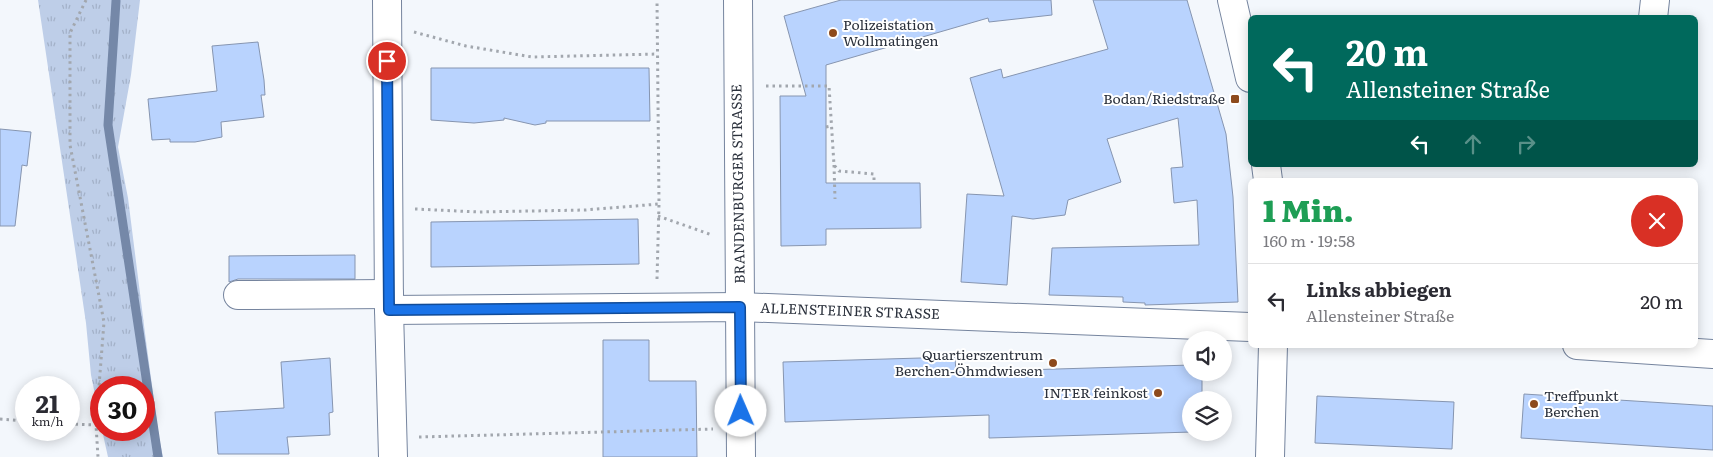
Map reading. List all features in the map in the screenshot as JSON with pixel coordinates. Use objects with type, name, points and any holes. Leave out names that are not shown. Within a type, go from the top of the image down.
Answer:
[{"type":"street","name":"BRANDENBURGER STRASSE","points":[[738,0],[737,86],[741,457]]},
{"type":"street","points":[[1232,0],[1248,69]]},
{"type":"street","points":[[1654,0],[1654,15]]},
{"type":"street","points":[[387,12],[389,302],[393,447]]},
{"type":"street","name":"ALLENSTEINER STRASSE","points":[[238,295],[389,302],[658,308],[740,307],[1248,327]]},
{"type":"street","points":[[1270,457],[1273,348]]},
{"type":"street","points":[[1622,348],[1713,354]]},
{"type":"path","points":[[86,0],[70,33],[70,145],[104,322],[100,376]]},
{"type":"path","points":[[657,0],[658,308]]},
{"type":"path","points":[[387,12],[466,46],[532,57],[658,54]]},
{"type":"path","points":[[737,86],[829,86],[835,199]]},
{"type":"path","points":[[826,127],[832,126]]},
{"type":"path","points":[[834,165],[839,171],[874,174],[874,183]]},
{"type":"path","points":[[388,208],[479,212],[585,210],[659,204]]},
{"type":"path","points":[[658,216],[739,245]]},
{"type":"path","points":[[0,419],[15,420]]},
{"type":"path","points":[[393,447],[741,428]]},
{"type":"path","points":[[97,441],[98,457]]},
{"type":"green space","points":[[38,0],[140,0],[131,75],[118,147],[128,198],[151,376],[91,376],[86,323]]},
{"type":"green space","points":[[155,408],[163,457],[108,457],[104,441],[155,441]]},
{"type":"building","points":[[841,0],[1051,0],[1052,15],[989,22],[988,18],[826,65],[826,183],[920,183],[921,228],[826,229],[826,245],[781,246],[780,96],[806,96],[784,16]]},
{"type":"building","points":[[1093,0],[1187,0],[1226,134],[1233,197],[1238,302],[1145,305],[1145,303],[1123,302],[1123,297],[1049,295],[1052,248],[1199,245],[1197,200],[1174,203],[1171,168],[1183,167],[1178,118],[1107,139],[1121,182],[1068,200],[1065,215],[1033,219],[1012,216],[1007,285],[961,282],[967,194],[1004,196],[970,78],[1001,69],[1003,78],[1108,49]]},
{"type":"building","points":[[258,42],[264,80],[265,95],[261,95],[264,117],[221,122],[222,137],[195,142],[170,142],[170,139],[152,140],[148,99],[217,91],[212,46]]},
{"type":"building","points":[[431,68],[649,68],[650,121],[546,121],[546,123],[535,125],[504,118],[504,120],[474,123],[431,120]]},
{"type":"building","points":[[0,129],[31,132],[27,166],[22,165],[15,226],[0,226]]},
{"type":"building","points":[[638,219],[639,264],[431,267],[431,222]]},
{"type":"building","points":[[355,255],[355,279],[238,279],[229,282],[229,256]]},
{"type":"building","points":[[603,340],[649,340],[649,381],[696,381],[697,457],[603,457]]},
{"type":"building","points":[[955,357],[956,372],[1182,365],[1182,381],[1202,381],[1202,391],[1182,391],[1182,432],[989,438],[989,415],[785,422],[783,362]]},
{"type":"building","points":[[330,358],[333,412],[329,413],[330,435],[287,437],[289,454],[218,454],[215,412],[284,408],[281,362]]},
{"type":"building","points":[[1524,394],[1713,406],[1713,450],[1521,438]]},
{"type":"building","points":[[1317,396],[1454,402],[1452,449],[1315,443]]},
{"type":"waterway","points":[[116,1],[108,125],[158,457]]},
{"type":"place","name":"Polizeistation Wollmatingen","points":[[833,33]]},
{"type":"place","name":"Bodan/Riedstraße","points":[[1235,99]]},
{"type":"place","name":"Quartierszentrum Berchen-Öhmdwiesen","points":[[1053,363]]},
{"type":"place","name":"INTER feinkost","points":[[1158,393]]},
{"type":"place","name":"Treffpunkt Berchen","points":[[1534,404]]},
{"type":"route","points":[[387,61],[389,310],[451,311],[740,307],[741,411]]}]
